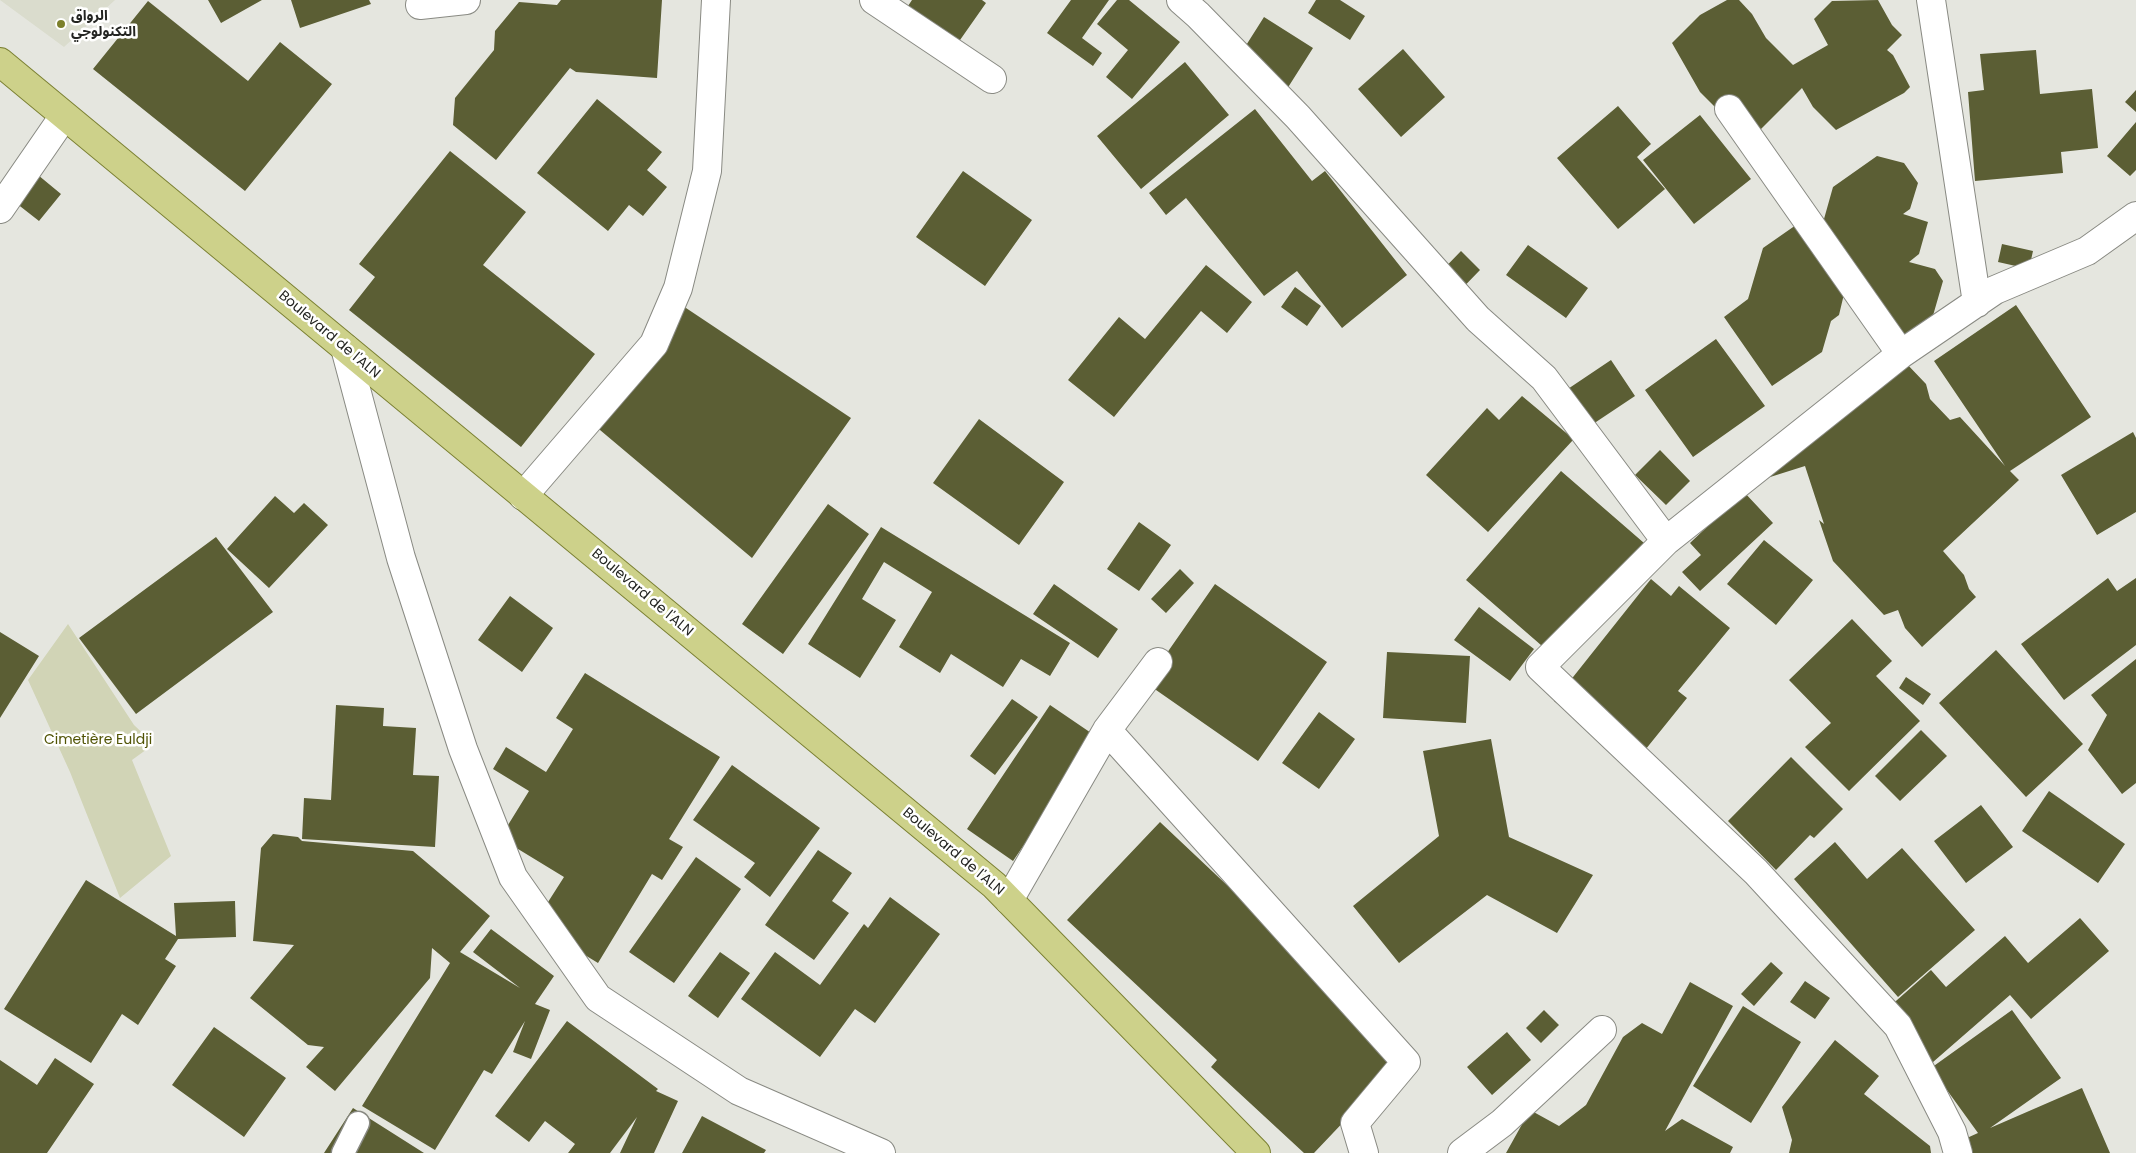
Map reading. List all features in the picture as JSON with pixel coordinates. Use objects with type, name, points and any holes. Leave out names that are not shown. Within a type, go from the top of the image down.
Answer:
[{"type":"main road","name":"Boulevard de l'ALN","points":[[0,62],[994,885],[1256,1153]]},
{"type":"street","points":[[420,5],[466,0]]},
{"type":"street","points":[[524,496],[654,344],[678,288],[707,171],[716,0]]},
{"type":"street","points":[[874,0],[992,79]]},
{"type":"street","points":[[1181,0],[1298,117],[1478,319],[1544,378],[1666,541]]},
{"type":"street","points":[[1931,0],[1976,303]]},
{"type":"street","points":[[1729,109],[1901,354]]},
{"type":"street","points":[[0,209],[64,116]]},
{"type":"street","points":[[1958,1153],[1952,1132],[1898,1026],[1756,872],[1540,667],[1666,541],[1901,354],[1995,290],[2087,251],[2136,216]]},
{"type":"street","points":[[345,348],[404,567],[463,749],[513,877],[598,998],[738,1090],[881,1153]]},
{"type":"street","points":[[1009,900],[1107,730],[1158,662]]},
{"type":"street","points":[[1107,730],[1406,1062],[1355,1123],[1364,1153]]},
{"type":"street","points":[[1462,1153],[1502,1123],[1602,1030]]},
{"type":"lane","points":[[343,1153],[358,1123]]},
{"type":"shaded area","name":"الرواق التكنولوجي","points":[[0,0],[115,0],[64,47]]},
{"type":"green space","name":"Cimetière Euldji","points":[[68,624],[134,725],[154,744],[132,760],[171,856],[120,898],[70,772],[28,680]]},
{"type":"building","points":[[208,0],[262,0],[221,23]]},
{"type":"building","points":[[291,0],[369,0],[371,4],[300,28]]},
{"type":"building","points":[[561,0],[662,0],[657,78],[576,72],[570,68],[496,160],[453,125],[455,98],[494,50],[495,31],[519,2],[557,5]]},
{"type":"building","points":[[912,0],[982,0],[986,3],[953,50],[902,15]]},
{"type":"building","points":[[1071,0],[1109,0],[1082,38],[1102,53],[1093,66],[1047,33]]},
{"type":"building","points":[[1117,0],[1129,0],[1180,42],[1132,99],[1106,77],[1128,50],[1097,24]]},
{"type":"building","points":[[1316,0],[1340,0],[1365,16],[1350,40],[1308,13]]},
{"type":"building","points":[[1727,0],[1739,0],[1752,14],[1766,38],[1793,65],[1828,45],[1814,19],[1832,1],[1878,0],[1892,25],[1902,35],[1887,50],[1893,55],[1910,87],[1904,93],[1836,130],[1813,107],[1802,88],[1749,141],[1700,92],[1672,43],[1700,15]]},
{"type":"building","points":[[148,1],[248,81],[280,42],[332,84],[245,191],[93,69]]},
{"type":"building","points":[[1264,17],[1313,48],[1280,100],[1231,69]]},
{"type":"building","points":[[1403,49],[1445,97],[1401,137],[1358,89]]},
{"type":"building","points":[[2036,50],[2040,94],[2092,89],[2098,148],[2061,152],[2063,173],[1975,181],[1968,92],[1984,90],[1980,54]]},
{"type":"building","points":[[1185,62],[1229,115],[1141,189],[1097,136]]},
{"type":"building","points":[[2136,90],[2136,112],[2125,102]]},
{"type":"building","points":[[597,99],[662,152],[647,170],[667,187],[643,216],[629,205],[608,231],[537,173]]},
{"type":"building","points":[[1618,106],[1651,144],[1637,157],[1665,189],[1618,229],[1557,158]]},
{"type":"building","points":[[1255,109],[1312,181],[1325,171],[1407,275],[1342,328],[1297,271],[1264,296],[1186,198],[1166,215],[1149,193]]},
{"type":"building","points":[[1700,115],[1751,179],[1694,224],[1643,160]]},
{"type":"building","points":[[2136,122],[2136,170],[2130,176],[2107,156]]},
{"type":"building","points":[[450,151],[526,212],[483,265],[595,354],[521,447],[349,310],[375,277],[359,264]]},
{"type":"building","points":[[1877,156],[1904,163],[1918,183],[1910,209],[1903,214],[1928,222],[1919,254],[1909,262],[1935,269],[1943,281],[1932,319],[1889,350],[1844,294],[1839,315],[1831,321],[1822,352],[1772,386],[1724,317],[1748,299],[1763,248],[1796,225],[1815,251],[1833,187]]},
{"type":"building","points":[[963,171],[1032,220],[985,286],[916,237]]},
{"type":"building","points":[[38,175],[61,194],[39,221],[16,203]]},
{"type":"building","points":[[2002,244],[2033,251],[2029,269],[1998,262]]},
{"type":"building","points":[[1528,245],[1588,288],[1566,318],[1506,275]]},
{"type":"building","points":[[1461,251],[1480,270],[1447,304],[1428,285]]},
{"type":"building","points":[[1206,265],[1252,302],[1227,333],[1201,311],[1114,417],[1068,380],[1119,317],[1145,339]]},
{"type":"building","points":[[1295,287],[1321,306],[1307,326],[1281,307]]},
{"type":"building","points":[[677,302],[851,418],[752,558],[594,423]]},
{"type":"building","points":[[2016,305],[2091,417],[2010,471],[2019,480],[1943,551],[1964,575],[1969,589],[1976,597],[1922,647],[1905,628],[1898,610],[1884,615],[1833,561],[1819,520],[1824,524],[1805,466],[1767,478],[1850,400],[1857,407],[1905,362],[1926,384],[1930,399],[1950,420],[1960,417],[2005,466],[1934,361]]},
{"type":"building","points":[[1716,339],[1765,406],[1693,457],[1645,390]]},
{"type":"building","points":[[1611,360],[1635,396],[1572,438],[1573,440],[1488,532],[1426,475],[1487,408],[1499,420],[1522,396],[1571,437],[1547,403]]},
{"type":"building","points":[[979,419],[1064,482],[1019,545],[933,483]]},
{"type":"building","points":[[2133,432],[2136,438],[2136,512],[2097,535],[2061,475]]},
{"type":"building","points":[[1660,450],[1690,481],[1666,505],[1635,475]]},
{"type":"building","points":[[1561,471],[1644,543],[1549,652],[1466,580]]},
{"type":"building","points":[[1744,492],[1773,523],[1700,591],[1682,572],[1701,555],[1690,543]]},
{"type":"building","points":[[275,496],[294,513],[304,503],[328,525],[269,588],[227,549]]},
{"type":"building","points":[[828,504],[869,534],[783,654],[742,624]]},
{"type":"building","points":[[1139,522],[1171,545],[1139,591],[1107,569]]},
{"type":"building","points":[[881,527],[1070,643],[1050,676],[1021,659],[1003,687],[951,654],[940,673],[899,647],[932,592],[884,562],[862,599],[896,620],[860,678],[808,644]]},
{"type":"building","points":[[216,537],[273,612],[136,714],[79,638]]},
{"type":"building","points":[[1764,540],[1813,580],[1776,625],[1727,584]]},
{"type":"building","points":[[1180,569],[1194,583],[1166,613],[1151,599]]},
{"type":"building","points":[[2108,578],[2117,591],[2136,578],[2136,645],[2064,700],[2021,644]]},
{"type":"building","points":[[1651,579],[1671,596],[1679,586],[1730,628],[1678,691],[1687,698],[1633,765],[1554,701]]},
{"type":"building","points":[[1054,584],[1118,629],[1098,658],[1033,614]]},
{"type":"building","points":[[1215,584],[1327,662],[1258,761],[1146,683]]},
{"type":"building","points":[[510,596],[553,628],[522,672],[478,640]]},
{"type":"building","points":[[1479,607],[1534,649],[1510,681],[1454,640]]},
{"type":"building","points":[[1852,619],[1892,661],[1876,676],[1920,721],[1849,791],[1805,747],[1831,723],[1789,680]]},
{"type":"building","points":[[0,632],[39,656],[0,718]]},
{"type":"building","points":[[1996,650],[2083,744],[2026,797],[1939,703]]},
{"type":"building","points":[[1387,652],[1470,656],[1466,723],[1383,718]]},
{"type":"building","points":[[2136,659],[2136,783],[2122,794],[2088,750],[2107,715],[2091,695]]},
{"type":"building","points":[[585,673],[720,757],[669,839],[683,847],[662,880],[652,874],[598,963],[534,924],[564,877],[500,838],[529,791],[493,769],[506,747],[546,772],[573,729],[556,718]]},
{"type":"building","points":[[1906,677],[1931,694],[1923,705],[1899,688]]},
{"type":"building","points":[[1012,699],[1038,717],[995,775],[970,756]]},
{"type":"building","points":[[336,705],[384,708],[383,726],[416,728],[413,775],[439,776],[435,847],[302,839],[304,798],[331,800]]},
{"type":"building","points":[[1050,705],[1097,737],[1013,861],[967,829]]},
{"type":"building","points":[[1319,712],[1355,739],[1319,789],[1282,763]]},
{"type":"building","points":[[1921,730],[1947,756],[1900,801],[1875,776]]},
{"type":"building","points":[[1491,739],[1509,837],[1593,875],[1557,933],[1487,895],[1399,963],[1353,906],[1439,836],[1423,751]]},
{"type":"building","points":[[1791,757],[1843,809],[1814,838],[1810,835],[1776,870],[1728,821]]},
{"type":"building","points":[[732,765],[820,828],[770,897],[744,877],[755,863],[693,820]]},
{"type":"building","points":[[2049,791],[2125,844],[2098,883],[2022,831]]},
{"type":"building","points":[[1981,805],[2013,847],[1966,883],[1934,841]]},
{"type":"building","points":[[1160,822],[1407,1055],[1314,1153],[1304,1153],[1211,1067],[1217,1060],[1067,920]]},
{"type":"building","points":[[273,834],[298,837],[302,841],[413,851],[490,916],[460,952],[520,988],[473,952],[491,929],[554,976],[535,1004],[550,1010],[531,1059],[513,1052],[525,1021],[492,1074],[484,1070],[435,1150],[362,1106],[450,963],[432,948],[430,978],[335,1091],[306,1067],[324,1047],[308,1045],[250,998],[294,945],[253,941],[261,848]]},
{"type":"building","points":[[1835,842],[1867,879],[1902,848],[1975,930],[1898,997],[1794,879]]},
{"type":"building","points":[[818,850],[852,873],[832,901],[849,913],[814,960],[765,925]]},
{"type":"building","points":[[696,857],[741,889],[674,983],[629,952]]},
{"type":"building","points":[[86,880],[176,936],[174,903],[235,901],[236,937],[178,939],[165,959],[176,966],[138,1025],[122,1014],[91,1063],[4,1009]]},
{"type":"building","points":[[890,897],[940,934],[875,1023],[855,1009],[820,1057],[741,999],[775,952],[820,985],[864,924],[868,928]]},
{"type":"building","points":[[2080,918],[2109,951],[2031,1019],[2010,995],[1925,1069],[1879,1016],[1931,970],[1946,987],[2005,936],[2028,963]]},
{"type":"building","points":[[720,952],[750,973],[718,1018],[688,996]]},
{"type":"building","points":[[1771,962],[1783,973],[1754,1006],[1741,994]]},
{"type":"building","points":[[1805,981],[1830,998],[1815,1019],[1790,1002]]},
{"type":"building","points":[[1690,982],[1733,1006],[1665,1131],[1682,1119],[1733,1147],[1730,1153],[1506,1153],[1530,1110],[1559,1126],[1586,1105],[1623,1037],[1642,1023],[1662,1034]]},
{"type":"building","points":[[1743,1006],[1801,1042],[1751,1123],[1693,1086]]},
{"type":"building","points":[[1544,1010],[1559,1025],[1541,1043],[1526,1028]]},
{"type":"building","points":[[2012,1010],[2061,1078],[1990,1128],[2082,1088],[2110,1153],[1963,1153],[1958,1142],[1978,1133],[1931,1068]]},
{"type":"building","points":[[567,1021],[658,1089],[656,1091],[678,1101],[654,1153],[620,1153],[637,1117],[610,1153],[568,1153],[575,1144],[545,1121],[529,1142],[495,1116]]},
{"type":"building","points":[[214,1027],[286,1078],[244,1137],[172,1085]]},
{"type":"building","points":[[1507,1032],[1531,1060],[1492,1095],[1467,1067]]},
{"type":"building","points":[[1835,1040],[1879,1076],[1864,1094],[1930,1146],[1931,1153],[1789,1153],[1792,1140],[1782,1107]]},
{"type":"building","points":[[55,1058],[94,1084],[47,1153],[0,1153],[0,1060],[37,1085]]},
{"type":"building","points":[[353,1108],[424,1153],[324,1153]]},
{"type":"building","points":[[702,1116],[766,1150],[764,1153],[682,1153]]},
{"type":"place","name":"الرواق التكنولوجي","points":[[61,24]]}]
